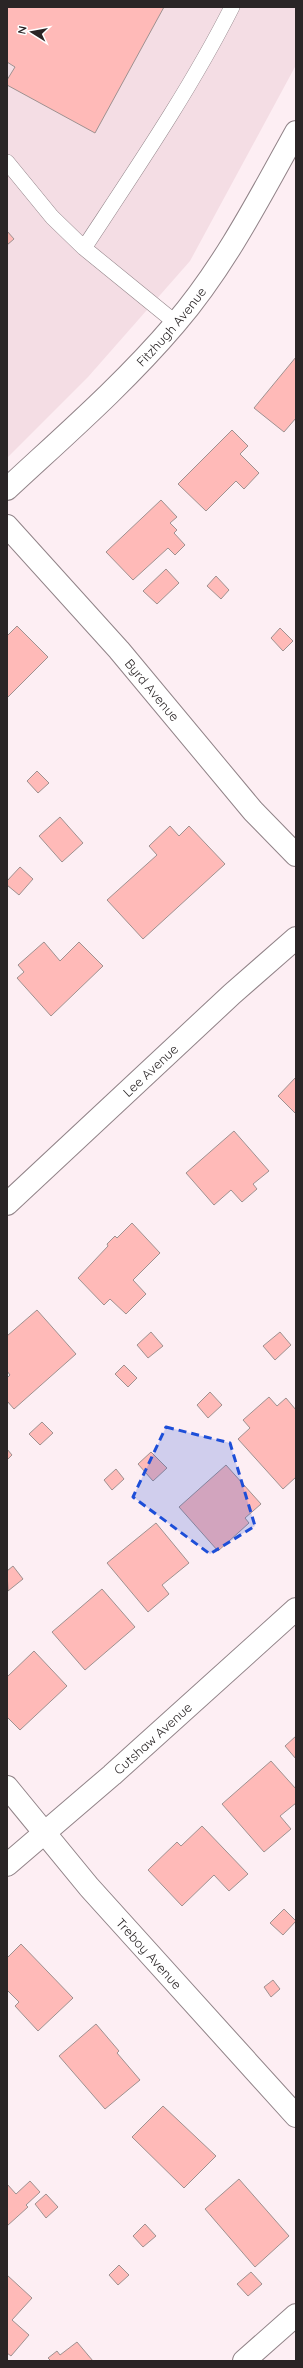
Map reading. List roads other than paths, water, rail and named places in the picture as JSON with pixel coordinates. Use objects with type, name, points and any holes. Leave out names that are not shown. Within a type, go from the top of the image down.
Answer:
[{"type":"street","name":"Fitzhugh Avenue","points":[[7,489],[124,379],[176,323],[214,271],[252,210],[296,132]]},
{"type":"street","name":"Byrd Avenue","points":[[7,526],[119,650],[253,811],[296,855]]},
{"type":"street","name":"Lee Avenue","points":[[7,1204],[232,994],[296,938]]},
{"type":"street","name":"Cutshaw Avenue","points":[[7,1865],[112,1775],[296,1609]]},
{"type":"street","name":"Treboy Avenue","points":[[7,1787],[89,1887],[296,2116]]},
{"type":"street","points":[[244,2361],[296,2315]]},
{"type":"lane","points":[[84,248],[144,156],[219,32],[232,7]]},
{"type":"lane","points":[[7,162],[52,217],[84,248],[176,323]]}]
